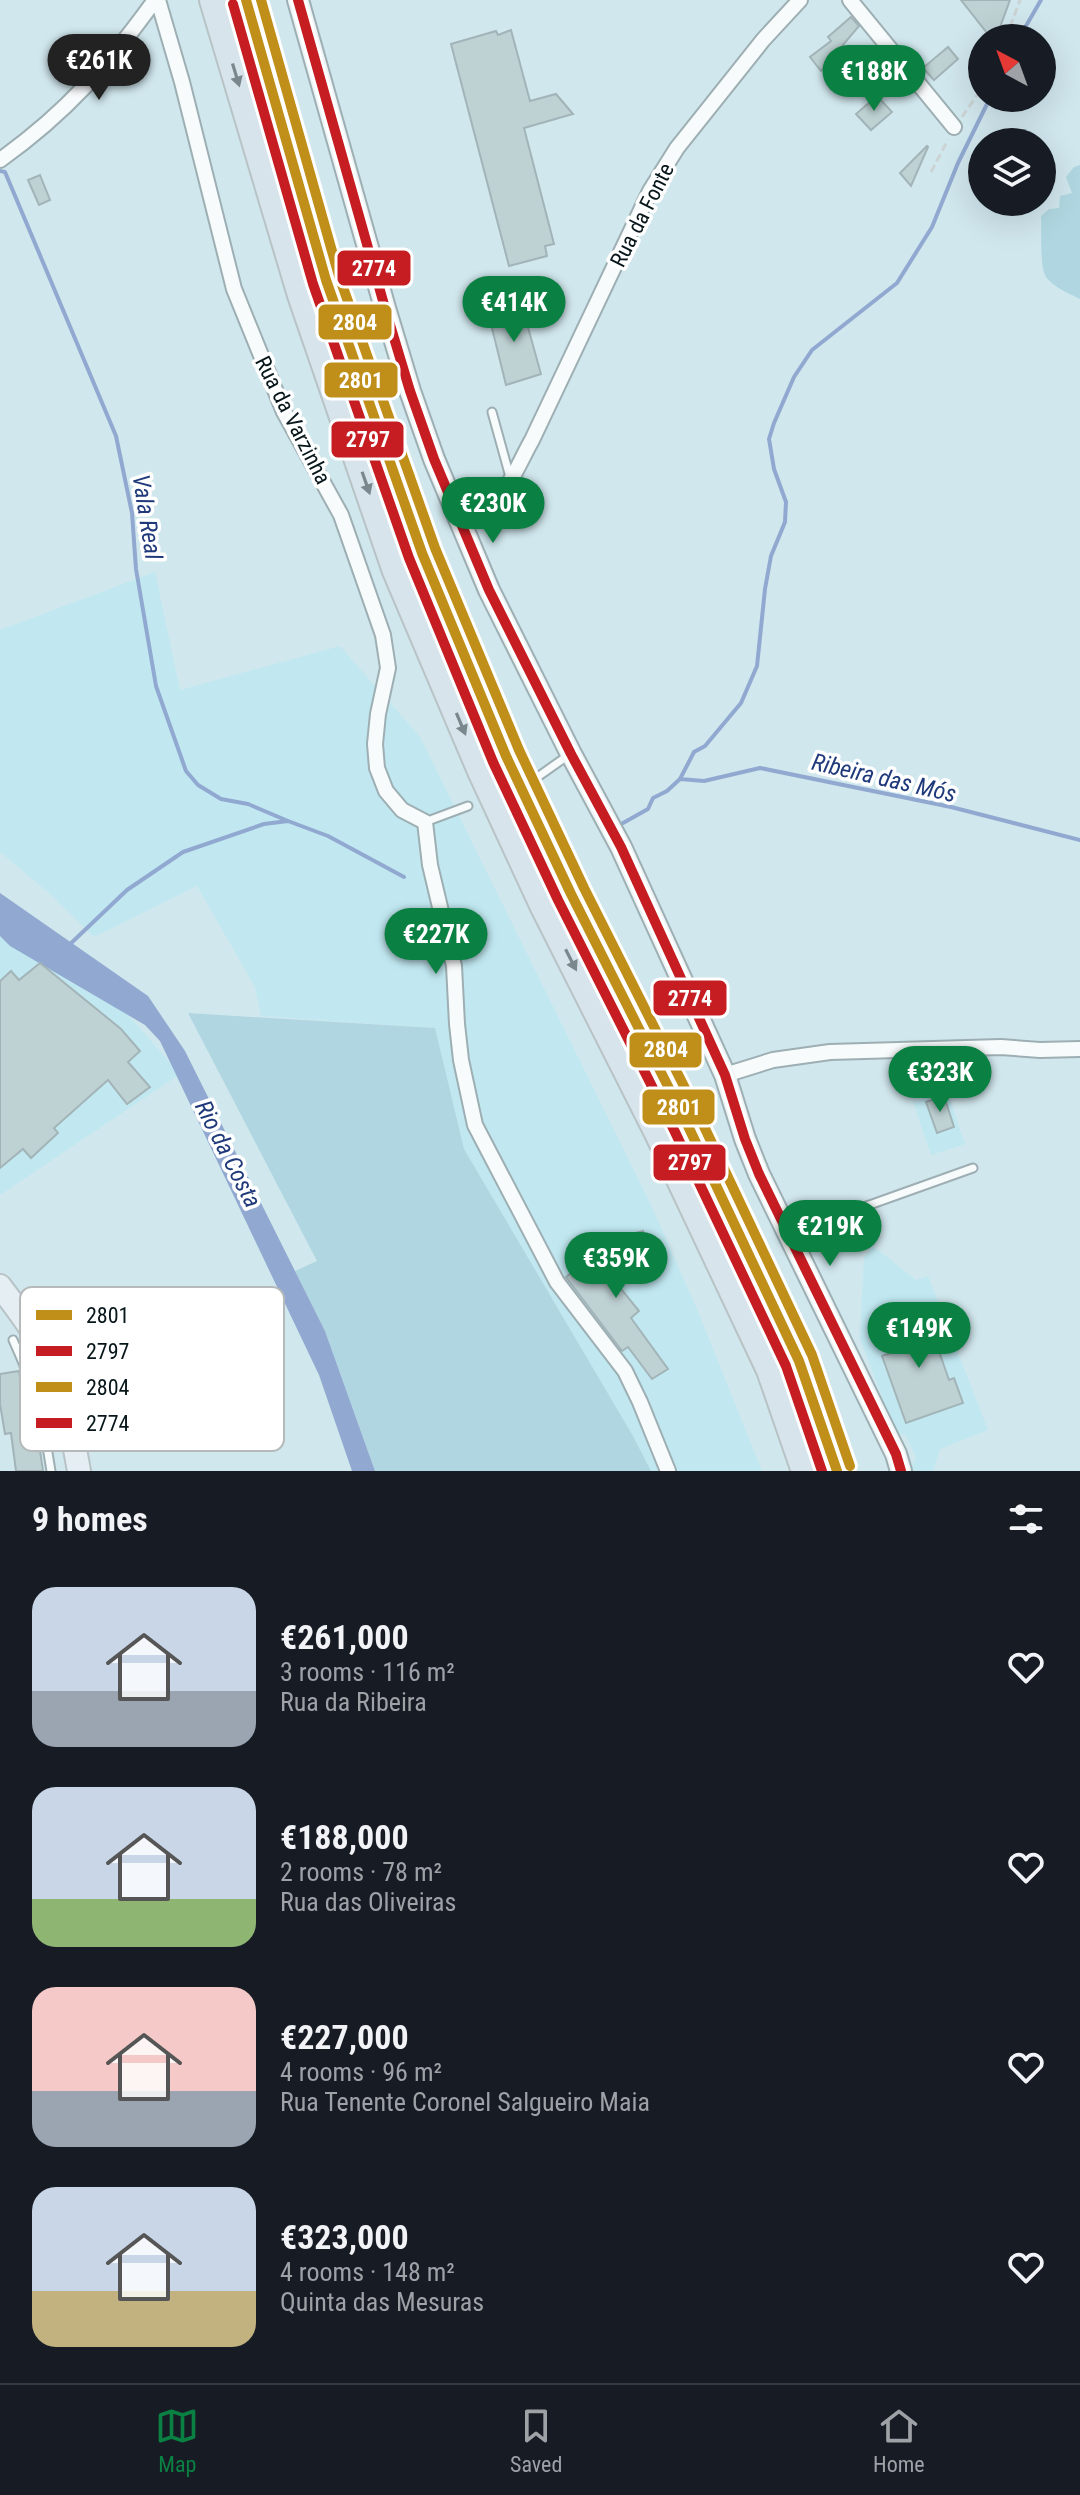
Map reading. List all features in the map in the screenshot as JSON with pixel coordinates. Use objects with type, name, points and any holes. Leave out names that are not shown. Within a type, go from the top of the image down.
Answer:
[{"type":"highway","points":[[213,0],[301,295],[396,571],[481,771],[538,893],[659,1135],[770,1370],[805,1471]]},
{"type":"highway","points":[[246,0],[326,280],[422,553],[519,783],[688,1126],[799,1361],[837,1471]]},
{"type":"main road","points":[[0,1286],[20,1314]]},
{"type":"main road","points":[[76,1451],[79,1471]]},
{"type":"street","points":[[0,160],[36,134],[83,91],[156,0]]},
{"type":"street","name":"Rua da Varzinha","points":[[156,0],[182,82],[234,289],[284,412],[341,515],[383,635],[388,668],[378,714],[375,744],[377,768],[386,791],[402,810],[425,822]]},
{"type":"street","points":[[298,0],[410,391],[461,526],[515,644],[621,847],[725,1075],[745,1139],[900,1459]]},
{"type":"street","name":"Rua da Fonte","points":[[461,526],[491,506],[511,479],[650,191],[677,148],[763,40],[800,0]]},
{"type":"street","points":[[850,0],[954,127]]},
{"type":"street","points":[[425,822],[430,865],[453,957],[460,1048],[475,1125],[557,1282],[625,1371],[668,1471]]},
{"type":"street","points":[[725,1075],[773,1060],[830,1052],[1001,1047],[1080,1049]]},
{"type":"street","points":[[0,1309],[20,1325]]},
{"type":"lane","points":[[492,412],[511,479]]},
{"type":"lane","points":[[539,776],[571,754]]},
{"type":"lane","points":[[425,822],[468,806]]},
{"type":"lane","points":[[790,1236],[973,1168]]},
{"type":"lane","points":[[13,1340],[20,1355]]},
{"type":"lane","points":[[48,1451],[51,1471]]},
{"type":"path","points":[[1011,24],[1020,0]]},
{"type":"shaded area","points":[[1080,165],[1080,299],[1049,281],[1042,256],[1041,216],[1056,216],[1060,196],[1072,193],[1066,177]]},
{"type":"shaded area","points":[[155,572],[180,690],[340,646],[420,737],[651,1205],[762,1471],[651,1471],[464,1149],[434,1028],[261,1016],[255,987],[197,886],[94,937],[48,892],[0,852],[0,630]]},
{"type":"shaded area","points":[[0,920],[106,990],[180,1074],[0,1195]]},
{"type":"shaded area","points":[[188,1013],[435,1028],[464,1149],[651,1471],[375,1471],[325,1331],[295,1271],[317,1261]]},
{"type":"shaded area","points":[[947,1091],[965,1144],[931,1155],[913,1102]]},
{"type":"shaded area","points":[[873,1246],[916,1280],[928,1276],[988,1430],[940,1449],[933,1471],[912,1471],[910,1468],[916,1458],[906,1435],[896,1433],[860,1339],[864,1257]]},
{"type":"water","name":"Rio da Costa","points":[[0,893],[148,996],[185,1051],[325,1331],[375,1471],[352,1471],[319,1375],[284,1301],[284,1287],[277,1287],[160,1041],[145,1025],[10,946],[0,936]]},
{"type":"building","points":[[961,0],[1010,0],[1001,24],[980,24]]},
{"type":"building","points":[[851,17],[859,26],[821,71],[810,57],[831,41],[828,37]]},
{"type":"building","points":[[511,30],[530,101],[556,94],[573,114],[524,128],[554,244],[545,246],[547,256],[509,266],[451,44],[496,31],[498,35]]},
{"type":"building","points":[[948,47],[958,59],[934,80],[923,68]]},
{"type":"building","points":[[877,96],[892,112],[871,130],[856,114]]},
{"type":"building","points":[[928,147],[911,186],[900,173]]},
{"type":"building","points":[[40,175],[50,200],[39,205],[28,180]]},
{"type":"building","points":[[521,302],[541,374],[506,385],[488,312]]},
{"type":"building","points":[[40,963],[121,1029],[140,1051],[128,1062],[150,1087],[127,1104],[108,1080],[54,1128],[58,1133],[31,1158],[23,1149],[0,1168],[0,981],[11,971],[19,980]]},
{"type":"building","points":[[944,1096],[954,1127],[937,1133],[926,1102]]},
{"type":"building","points":[[643,1231],[648,1251],[600,1263],[639,1311],[631,1318],[668,1369],[652,1379],[628,1347],[622,1351],[566,1277],[600,1251],[598,1243]]},
{"type":"building","points":[[924,1308],[949,1380],[954,1378],[963,1403],[906,1423],[882,1356],[900,1350],[890,1321]]},
{"type":"building","points":[[19,1371],[20,1451],[40,1451],[43,1471],[16,1471],[11,1433],[5,1434],[0,1404],[0,1374]]},
{"type":"waterway","points":[[1027,24],[1041,0]]},
{"type":"waterway","points":[[623,823],[648,809],[653,798],[680,779],[694,752],[705,746],[741,703],[757,666],[771,556],[785,522],[786,502],[774,469],[769,439],[774,423],[794,377],[812,350],[897,283],[932,227],[983,112]]},
{"type":"waterway","name":"Vala Real","points":[[0,171],[5,172],[116,436],[132,513],[136,569],[156,686],[186,771],[198,785],[221,799],[248,804],[288,821]]},
{"type":"waterway","name":"Ribeira das Mós","points":[[680,779],[704,781],[760,768],[951,807],[1080,840]]},
{"type":"waterway","points":[[67,947],[127,890],[183,852],[264,824],[288,821],[328,836],[404,877]]},
{"type":"transit line","name":"2801","points":[[246,0],[326,280],[422,553],[506,756],[571,894],[688,1126],[799,1361],[837,1471]]},
{"type":"transit line","name":"2804","points":[[261,0],[339,276],[435,548],[519,750],[584,888],[701,1120],[812,1355],[850,1466]]},
{"type":"transit line","name":"2774","points":[[298,0],[385,308],[434,459],[489,590],[621,847],[725,1075],[759,1174],[896,1454],[901,1471]]},
{"type":"transit line","name":"2797","points":[[233,4],[313,284],[409,558],[493,762],[786,1366],[822,1471]]}]
